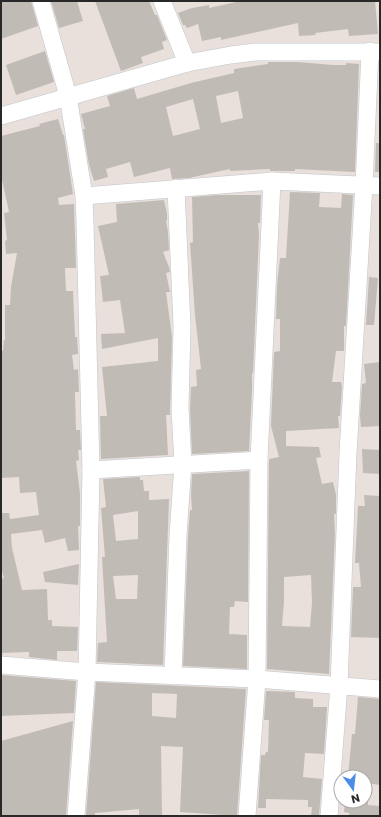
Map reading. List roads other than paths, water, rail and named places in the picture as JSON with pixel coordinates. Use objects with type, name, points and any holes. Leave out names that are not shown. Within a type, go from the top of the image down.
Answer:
[{"type":"street","points":[[41,1],[68,96],[84,196],[90,470],[87,672],[76,816]]},
{"type":"street","points":[[162,1],[187,63]]},
{"type":"street","points":[[1,116],[187,63],[256,52],[375,52],[372,185],[348,453],[339,685],[329,816]]},
{"type":"street","points":[[84,196],[272,181],[372,185]]},
{"type":"street","points":[[247,816],[257,679],[259,460],[272,181]]},
{"type":"street","points":[[173,676],[178,535],[183,464],[180,409],[182,326],[176,188]]},
{"type":"street","points":[[90,470],[259,460]]},
{"type":"street","points":[[1,665],[87,672],[257,679],[380,689]]}]
